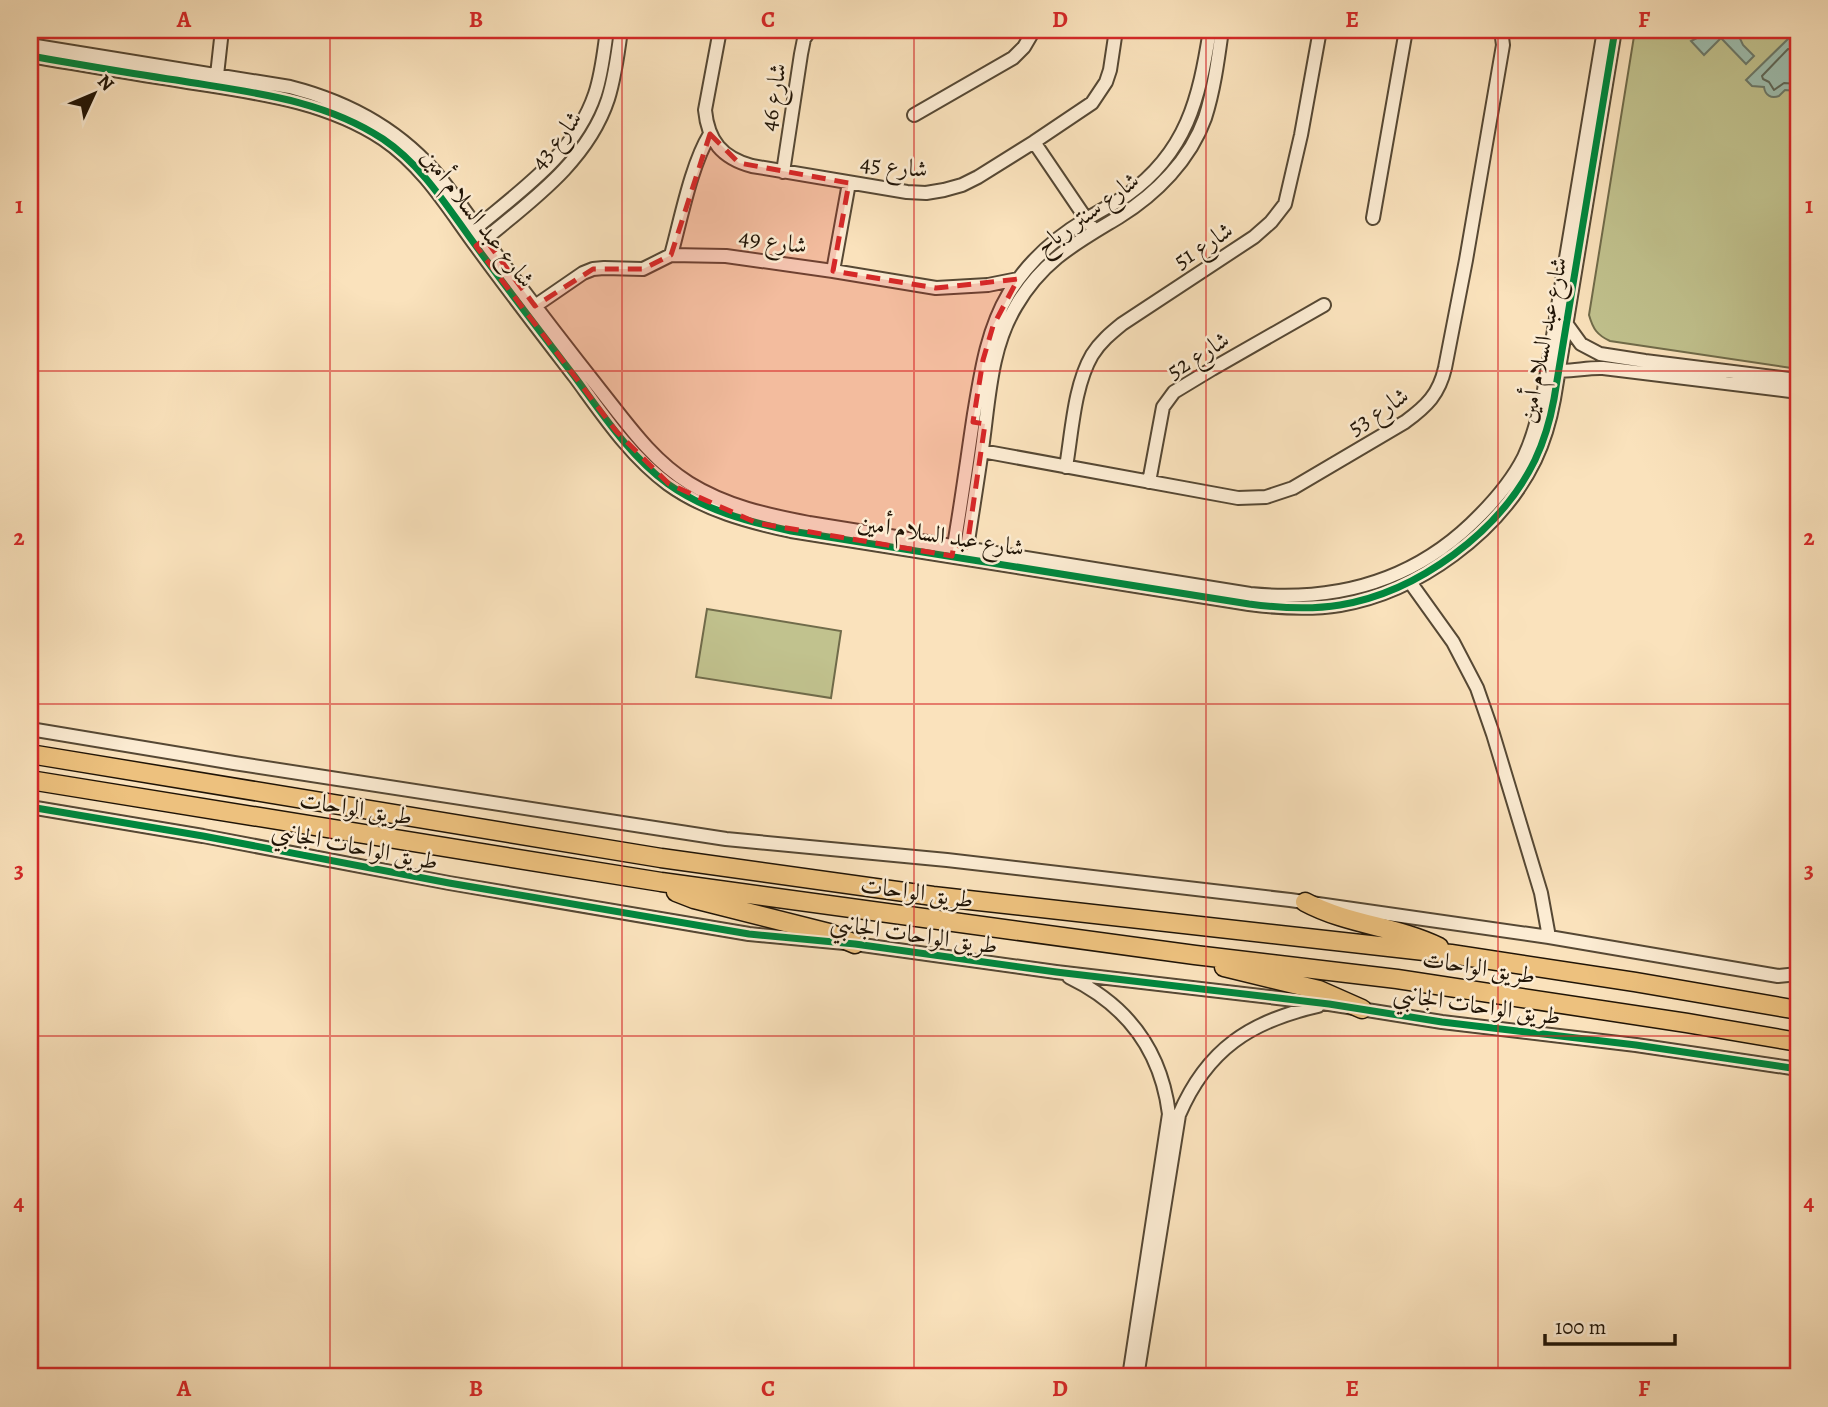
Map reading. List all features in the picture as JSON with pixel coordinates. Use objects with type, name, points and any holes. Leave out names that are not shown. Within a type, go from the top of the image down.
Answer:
[{"type":"highway","name":"طريق الواحات","points":[[30,754],[661,858],[892,890],[1451,954],[1622,979],[1798,1010]]},
{"type":"highway","points":[[77,788],[87,778],[86,764]]},
{"type":"highway","points":[[120,795],[115,780],[121,770]]},
{"type":"highway","name":"طريق الواحات","points":[[30,780],[661,882],[1195,955],[1410,981],[1798,1042]]},
{"type":"highway","points":[[661,882],[688,897],[829,933],[855,944]]},
{"type":"highway","points":[[1305,902],[1338,917],[1417,937],[1451,954]]},
{"type":"highway","points":[[1195,955],[1226,968],[1319,990],[1362,1009]]},
{"type":"street","points":[[217,75],[222,30]]},
{"type":"street","name":"شارع 43","points":[[472,231],[546,169],[574,136],[594,97],[607,30]]},
{"type":"street","name":"شارع 43","points":[[480,243],[557,178],[590,136],[607,102],[621,30]]},
{"type":"street","points":[[671,255],[696,165],[710,134],[705,110],[720,30]]},
{"type":"street","name":"شارع 46","points":[[782,172],[800,54],[810,30]]},
{"type":"street","points":[[914,116],[1013,58],[1024,47],[1034,30]]},
{"type":"street","name":"شارع 45","points":[[710,134],[717,146],[739,163],[907,192],[944,190],[978,177],[1092,103],[1100,93],[1110,70],[1116,30]]},
{"type":"street","name":"شارع سنتر رباح","points":[[960,552],[988,343],[1000,310],[1018,279],[1042,251],[1062,235],[1139,186],[1164,160],[1192,113],[1198,96],[1210,30]]},
{"type":"street","name":"شارع سنتر رباح","points":[[960,552],[982,451],[979,423],[995,357],[1016,306],[1031,283],[1050,263],[1094,230],[1121,216],[1143,200],[1185,157],[1204,121],[1210,101],[1222,30]]},
{"type":"street","name":"شارع 51","points":[[1066,467],[1084,372],[1093,353],[1106,337],[1254,237],[1271,222],[1284,204],[1301,135],[1320,30]]},
{"type":"street","points":[[1373,218],[1406,30]]},
{"type":"street","name":"شارع 53","points":[[982,451],[1238,498],[1259,498],[1293,488],[1421,411],[1442,384],[1446,368],[1503,45],[1501,30]]},
{"type":"street","name":"شارع عبد السلام أمين","points":[[1250,599],[1333,593],[1392,577],[1445,547],[1487,509],[1513,476],[1532,438],[1567,326],[1564,310],[1604,30]]},
{"type":"street","name":"شارع عبد السلام أمين","points":[[480,243],[535,306],[641,442],[671,470],[705,492],[741,507],[781,517],[960,552],[1294,608],[1339,605],[1410,582],[1436,567],[1468,543],[1495,516],[1523,481],[1534,462],[1550,421],[1553,370],[1615,30]]},
{"type":"street","name":"شارع عبد السلام أمين","points":[[30,45],[302,90],[361,113],[404,142],[441,178],[480,243],[616,431],[632,452],[668,484],[712,508],[791,531],[960,552]]},
{"type":"street","name":"شارع عبد السلام أمين","points":[[30,56],[262,94],[314,106],[339,115],[374,134],[405,157],[472,231]]},
{"type":"street","points":[[1034,142],[1094,230]]},
{"type":"street","points":[[833,271],[849,183]]},
{"type":"street","name":"شارع 49","points":[[535,306],[583,273],[604,268],[643,269],[671,255],[715,255],[936,288],[988,285],[1018,279]]},
{"type":"street","name":"شارع 52","points":[[1149,482],[1163,407],[1174,392],[1324,305]]},
{"type":"street","points":[[1567,326],[1581,344],[1590,350],[1644,367],[1798,392]]},
{"type":"street","points":[[1553,370],[1644,367],[1798,380]]},
{"type":"street","points":[[1410,582],[1453,642],[1477,688],[1541,893],[1549,937]]},
{"type":"street","points":[[30,729],[726,839],[960,861],[1305,902],[1549,937],[1778,976],[1798,974]]},
{"type":"street","name":"طريق الواحات الجانبي","points":[[30,807],[750,934],[855,944],[1056,972],[1329,1003],[1442,1022],[1636,1045],[1798,1069]]},
{"type":"street","points":[[1056,972],[1096,991],[1129,1020],[1153,1057],[1167,1099],[1169,1114],[1129,1377]]},
{"type":"street","points":[[1138,1377],[1179,1115],[1184,1102],[1215,1057],[1247,1032],[1284,1014],[1329,1003]]},
{"type":"highlighted area","points":[[710,134],[739,163],[849,183],[833,271],[936,288],[1018,279],[993,326],[983,360],[973,422],[985,424],[967,547],[954,545],[952,556],[757,523],[669,484],[616,431],[476,246],[485,239],[535,306],[593,269],[643,269],[671,255]]},
{"type":"green space","points":[[1635,30],[1798,30],[1798,369],[1610,341],[1599,334],[1592,324],[1589,315]]},
{"type":"green space","points":[[707,609],[841,631],[831,698],[696,677]]},
{"type":"water","points":[[1705,30],[1736,30],[1743,45],[1754,56],[1746,64],[1721,38],[1704,55],[1691,41],[1701,36]]},
{"type":"water","points":[[1790,37],[1798,46],[1798,91],[1785,90],[1779,96],[1771,97],[1764,87],[1752,86],[1746,80]]},
{"type":"cycle path","points":[[30,56],[309,105],[359,125],[383,139],[410,162],[434,188],[629,448],[668,484],[712,508],[791,531],[1249,604],[1306,608],[1329,607],[1369,598],[1398,587],[1454,555],[1501,511],[1535,460],[1554,399],[1615,30]]},
{"type":"cycle path","points":[[30,807],[749,934],[855,944],[1056,972],[1329,1004],[1442,1022],[1636,1045],[1798,1069]]}]
